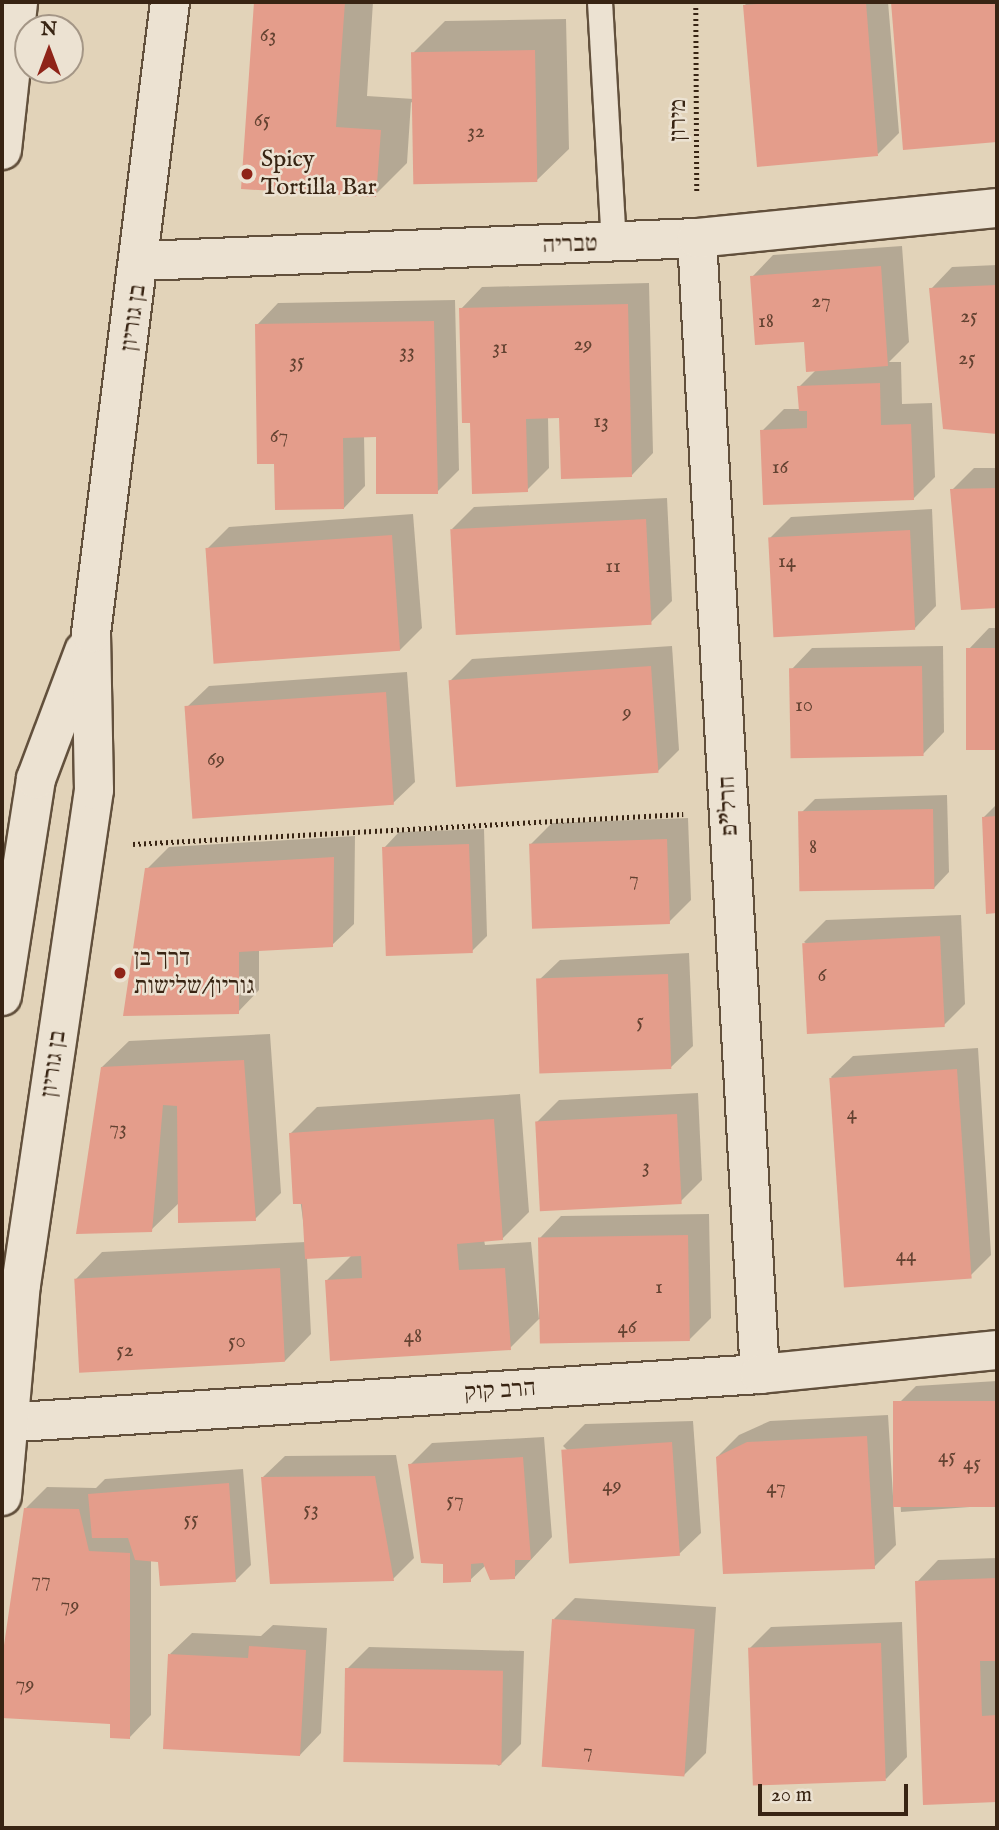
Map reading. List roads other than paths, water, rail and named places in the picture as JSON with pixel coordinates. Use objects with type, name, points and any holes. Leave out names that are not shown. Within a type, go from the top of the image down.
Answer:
[{"type":"street","points":[[2,150],[18,2]]},
{"type":"street","name":"בן גוריון","points":[[2,1496],[11,1285],[94,790],[91,633],[141,261],[170,2]]},
{"type":"street","name":"טבריה","points":[[141,261],[697,238],[997,208]]},
{"type":"street","name":"חרל\"פ","points":[[697,238],[760,1374]]},
{"type":"street","name":"בן גוריון","points":[[2,996],[36,779],[91,633]]},
{"type":"street","name":"הרב קוק","points":[[6,1423],[760,1374],[997,1350]]},
{"type":"lane","points":[[600,2],[614,243]]},
{"type":"place","name":"Spicy Tortilla Bar","points":[[247,174]]},
{"type":"place","name":"דרך בן גוריון/שלישות","points":[[120,973]]}]
